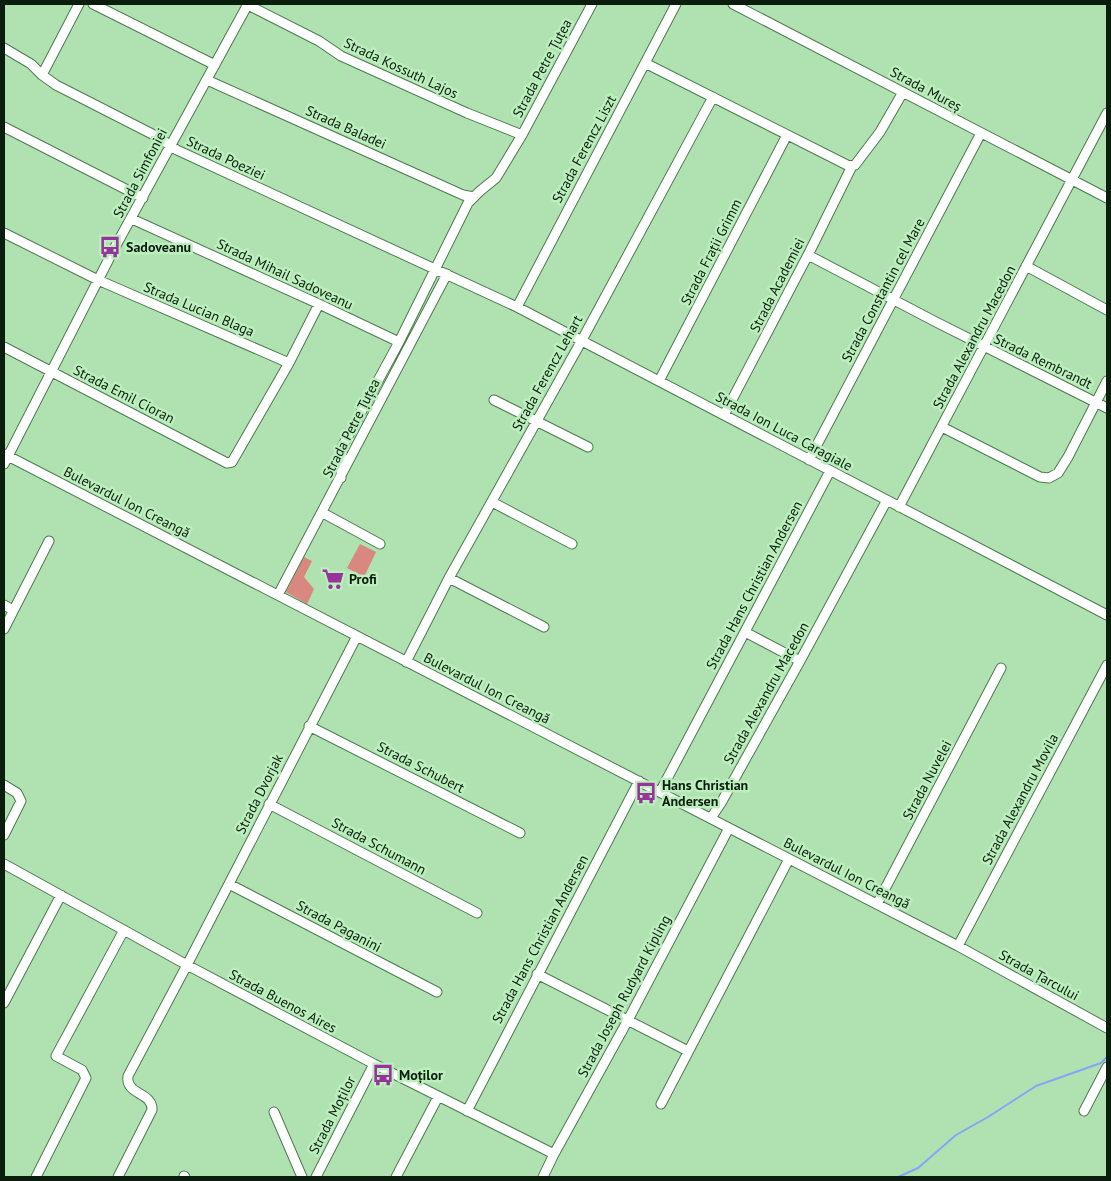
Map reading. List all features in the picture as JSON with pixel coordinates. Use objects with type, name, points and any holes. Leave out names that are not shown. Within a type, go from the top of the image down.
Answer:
[{"type":"street","points":[[42,75],[80,4]]},
{"type":"street","points":[[93,4],[215,65]]},
{"type":"street","name":"Strada Simfoniei","points":[[5,458],[98,280],[247,4]]},
{"type":"street","name":"Strada Kossuth Lajos","points":[[247,4],[318,41],[341,56],[467,113],[522,135]]},
{"type":"street","name":"Strada Petre Țuțea","points":[[341,478],[342,447],[397,346],[468,203],[496,178],[522,135],[592,4]]},
{"type":"street","name":"Strada Ferencz Liszt","points":[[517,307],[676,4]]},
{"type":"street","name":"Strada Mureș","points":[[733,4],[1107,198]]},
{"type":"street","name":"Strada Poeziei","points":[[4,48],[31,64],[56,85],[156,136],[177,150],[447,274]]},
{"type":"street","points":[[645,63],[848,166],[852,166]]},
{"type":"street","name":"Strada Baladei","points":[[207,80],[463,195],[474,197]]},
{"type":"street","name":"Strada Academiei","points":[[724,415],[808,255],[852,166],[855,165],[880,132],[897,106],[903,92]]},
{"type":"street","name":"Strada Ferencz Lehart","points":[[406,662],[449,578],[582,340],[713,97]]},
{"type":"street","name":"Strada Alexandru Macedon","points":[[899,507],[1107,113]]},
{"type":"street","points":[[4,127],[143,198]]},
{"type":"street","name":"Strada Constantin cel Mare","points":[[809,460],[981,133]]},
{"type":"street","name":"Strada Frații Grimm","points":[[659,381],[787,135]]},
{"type":"street","name":"Strada Mihail Sadoveanu","points":[[132,219],[319,304],[397,346],[405,354]]},
{"type":"street","name":"Strada Lucian Blaga","points":[[4,233],[98,280],[289,363]]},
{"type":"street","name":"Strada Rembrandt","points":[[808,255],[984,347],[1107,408]]},
{"type":"street","points":[[1026,266],[1107,310]]},
{"type":"street","name":"Strada Petre Țuțea","points":[[278,595],[447,274]]},
{"type":"street","name":"Strada Ion Luca Caragiale","points":[[447,274],[582,340],[1107,616]]},
{"type":"street","points":[[289,363],[319,304]]},
{"type":"street","name":"Strada Emil Cioran","points":[[4,346],[228,463],[232,462],[289,363]]},
{"type":"street","points":[[942,427],[1040,477],[1049,478],[1058,473],[1068,457],[1107,380]]},
{"type":"street","points":[[494,400],[588,447]]},
{"type":"street","name":"Bulevardul Ion Creangă","points":[[5,458],[278,595],[958,946]]},
{"type":"street","name":"Strada Hans Christian Andersen","points":[[660,792],[830,470]]},
{"type":"street","name":"Strada Alexandru Macedon","points":[[710,818],[800,661],[886,500]]},
{"type":"street","points":[[492,502],[572,544]]},
{"type":"street","points":[[322,513],[380,544]]},
{"type":"street","points":[[4,629],[49,541]]},
{"type":"street","points":[[449,578],[544,627]]},
{"type":"street","points":[[4,605],[13,610]]},
{"type":"street","points":[[745,632],[800,661]]},
{"type":"street","name":"Strada Dvorjak","points":[[118,1177],[152,1110],[150,1100],[130,1088],[127,1082],[128,1076],[357,636]]},
{"type":"street","name":"Strada Alexandru Movila","points":[[958,946],[1107,664]]},
{"type":"street","name":"Strada Nuvelei","points":[[877,904],[1000,668]]},
{"type":"street","name":"Strada Schubert","points":[[310,726],[520,832]]},
{"type":"street","name":"Strada Hans Christian Andersen","points":[[467,1111],[639,781]]},
{"type":"street","points":[[4,785],[17,793],[21,801],[4,835]]},
{"type":"street","name":"Strada Schumann","points":[[269,804],[477,913]]},
{"type":"street","name":"Strada Joseph Rudyard Kipling","points":[[544,1177],[554,1154],[628,1020],[729,828]]},
{"type":"street","points":[[660,1104],[789,859]]},
{"type":"street","name":"Strada Buenos Aires","points":[[4,864],[187,965],[374,1064],[554,1154]]},
{"type":"street","name":"Strada Paganini","points":[[229,884],[437,992]]},
{"type":"street","points":[[4,1003],[61,895]]},
{"type":"street","points":[[36,1177],[86,1078],[82,1070],[56,1056],[124,930]]},
{"type":"street","name":"Strada Țarcului","points":[[958,946],[1107,1028]]},
{"type":"street","points":[[537,974],[688,1051]]},
{"type":"street","name":"Strada Moților","points":[[316,1177],[374,1064]]},
{"type":"street","points":[[1084,1111],[1107,1066]]},
{"type":"street","points":[[396,1177],[438,1096]]},
{"type":"street","points":[[274,1112],[302,1177]]},
{"type":"shaded area","points":[[360,544],[376,552],[364,577],[347,568]]},
{"type":"shaded area","points":[[304,557],[312,561],[304,577],[314,589],[307,604],[286,592]]},
{"type":"waterway","points":[[898,1177],[918,1168],[956,1135],[1036,1086],[1101,1063],[1107,1057]]},
{"type":"place","name":"Sadoveanu","points":[[110,247]]},
{"type":"place","name":"Profi","points":[[333,579]]},
{"type":"place","name":"Hans Christian Andersen","points":[[646,793]]},
{"type":"place","name":"Moților","points":[[383,1075]]}]
